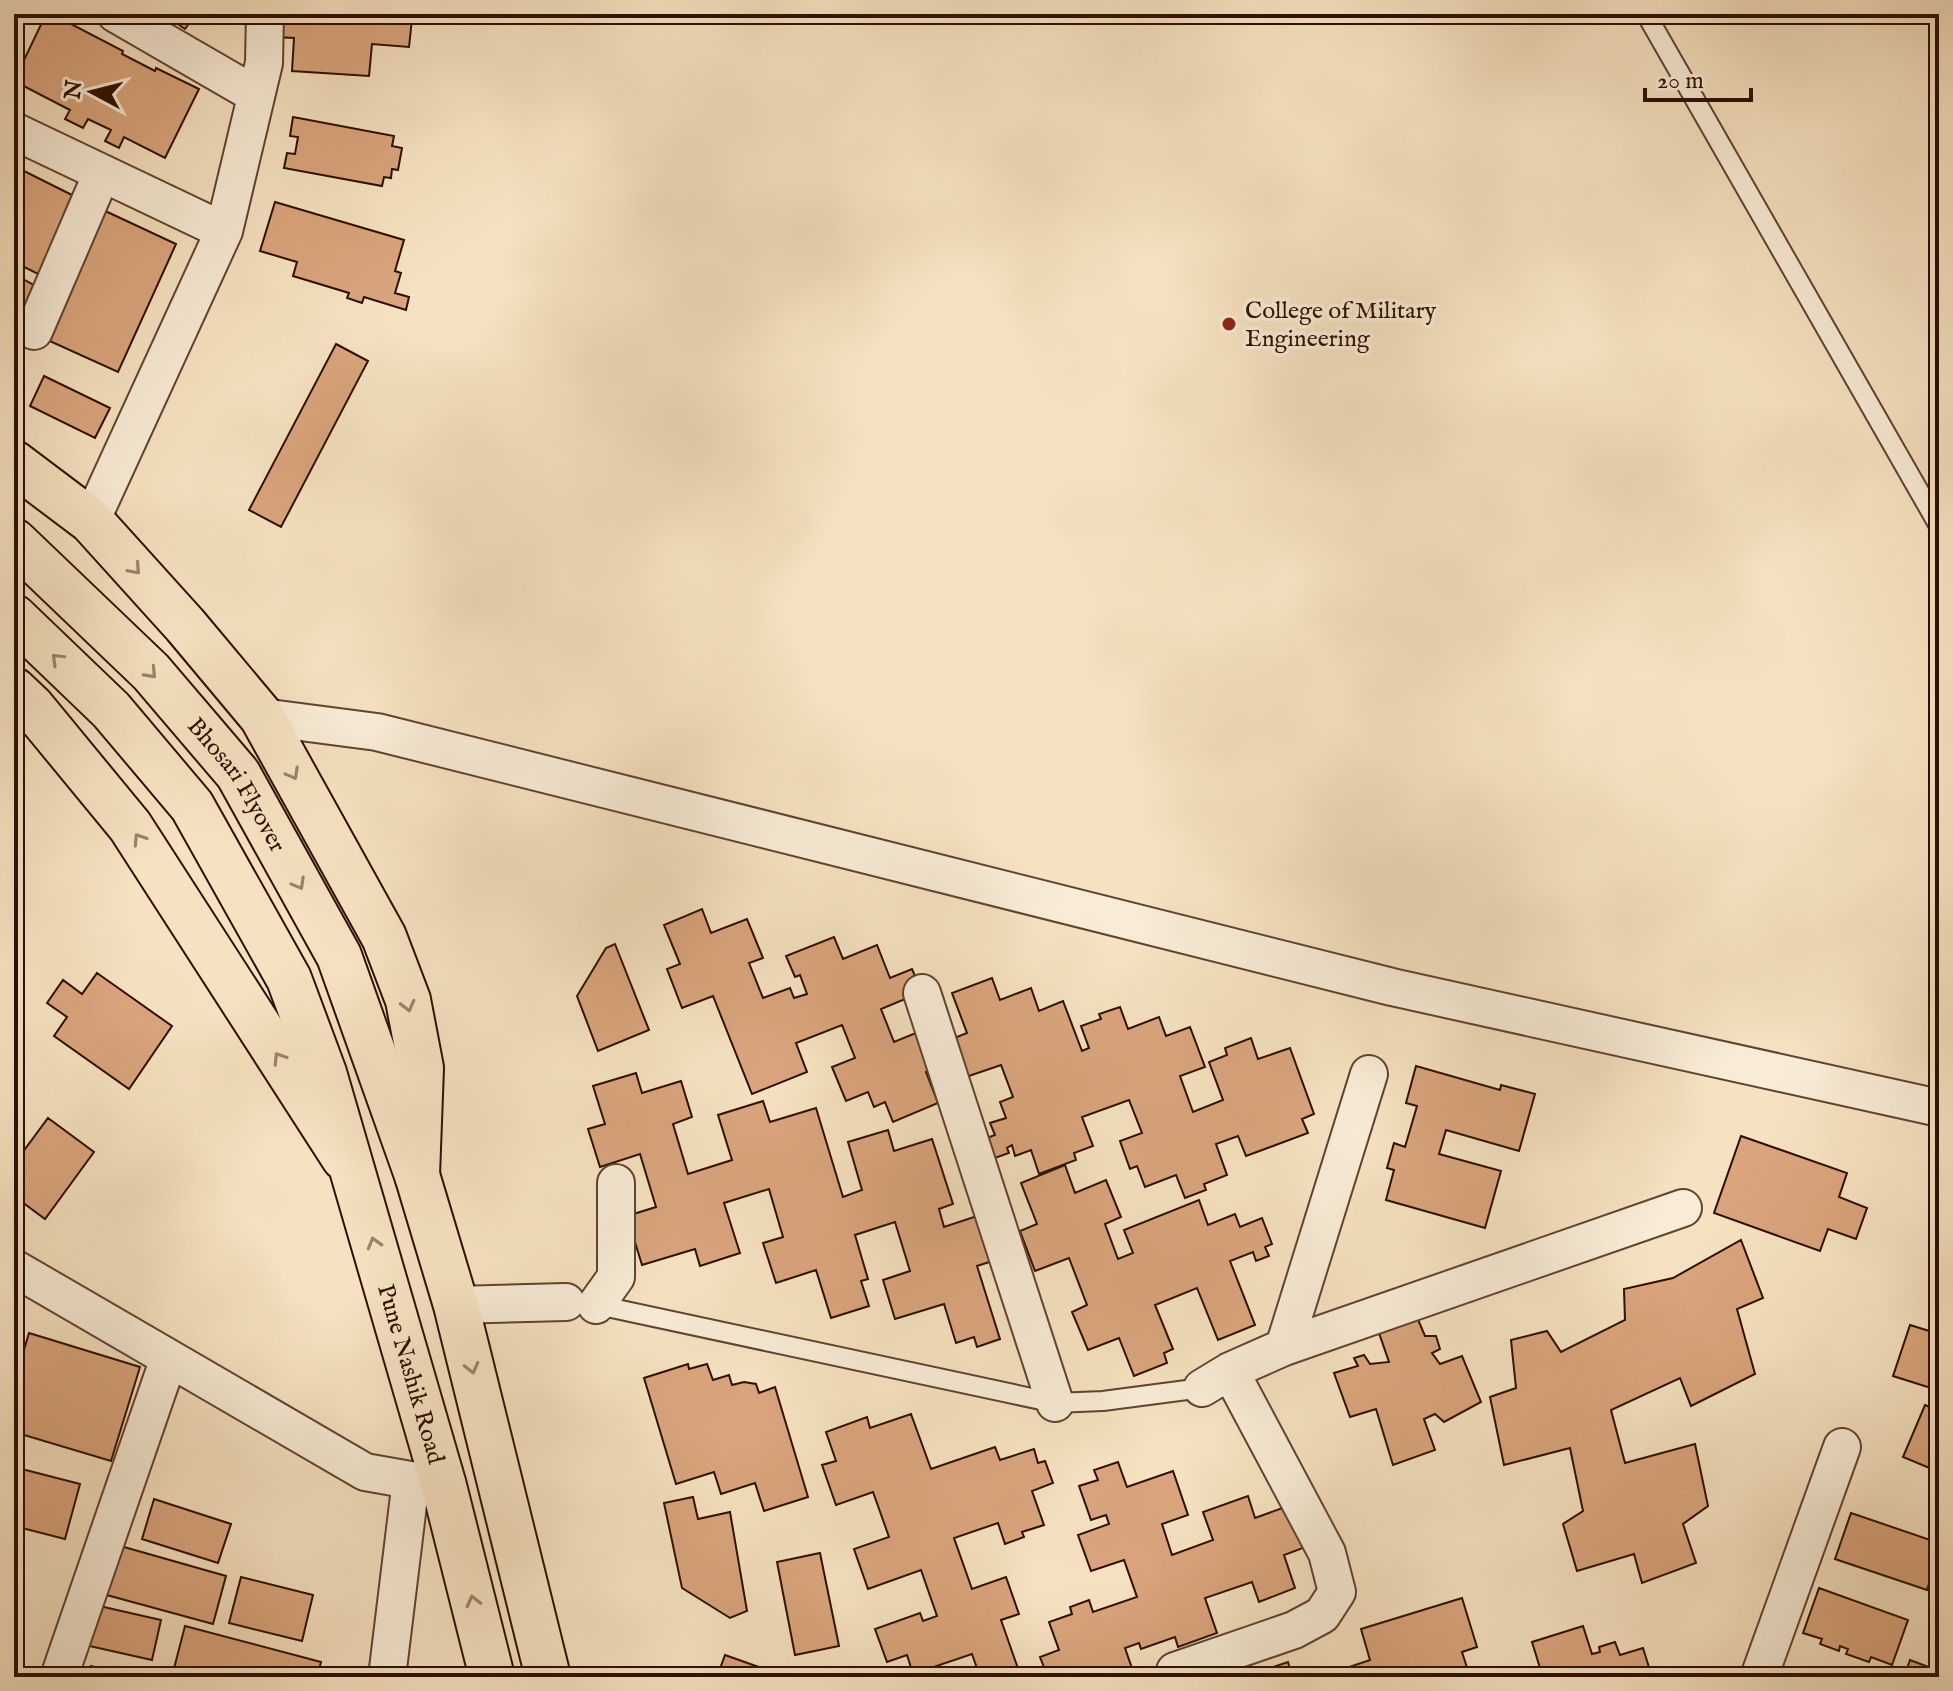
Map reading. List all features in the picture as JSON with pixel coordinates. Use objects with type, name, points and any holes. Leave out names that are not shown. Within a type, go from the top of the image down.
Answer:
[{"type":"main road","points":[[14,463],[91,521],[185,625],[262,717],[384,937],[408,1000],[421,1068],[417,1175],[456,1305],[548,1677]]},
{"type":"main road","name":"Bhosari Flyover","points":[[14,541],[151,672],[238,774],[339,956],[417,1175]]},
{"type":"main road","name":"Bhosari Flyover","points":[[14,617],[111,710],[192,806],[289,979],[324,1073]]},
{"type":"main road","points":[[14,690],[32,707],[130,826],[352,1170]]},
{"type":"main road","name":"Pune Nashik Road","points":[[324,1073],[352,1170],[428,1483],[492,1677]]},
{"type":"street","points":[[116,14],[256,95]]},
{"type":"street","points":[[91,521],[224,231],[264,63],[265,14]]},
{"type":"street","points":[[14,131],[224,231]]},
{"type":"street","points":[[34,331],[102,173]]},
{"type":"street","points":[[262,717],[377,732],[1392,987],[1939,1108]]},
{"type":"street","points":[[922,993],[1055,1403]]},
{"type":"street","points":[[1284,1347],[1369,1074]]},
{"type":"street","points":[[456,1305],[581,1304],[616,1277],[616,1183]]},
{"type":"street","points":[[1175,1671],[1294,1630],[1322,1615],[1337,1592],[1327,1553],[1216,1380],[1284,1347],[1683,1208]]},
{"type":"street","points":[[14,1268],[365,1472],[428,1483],[387,1677]]},
{"type":"street","points":[[59,1677],[169,1358]]},
{"type":"street","points":[[1759,1677],[1842,1447]]},
{"type":"lane","points":[[1646,14],[1939,526]]},
{"type":"lane","points":[[581,1304],[1055,1403],[1103,1401],[1216,1380]]},
{"type":"building","points":[[46,14],[52,14],[123,51],[122,54],[155,71],[156,68],[199,89],[165,158],[124,137],[119,148],[105,141],[111,130],[88,119],[83,128],[65,119],[70,110],[14,81]]},
{"type":"building","points":[[163,14],[196,14],[185,29]]},
{"type":"building","points":[[276,14],[432,14],[431,21],[412,19],[409,47],[372,44],[369,76],[292,71],[294,38],[274,37]]},
{"type":"building","points":[[293,117],[394,136],[392,146],[402,148],[398,170],[392,169],[391,178],[384,177],[382,186],[284,168],[287,153],[295,154],[298,137],[290,136]]},
{"type":"building","points":[[14,166],[80,199],[42,276],[14,262]]},
{"type":"building","points":[[275,202],[404,240],[395,271],[401,273],[395,293],[409,297],[406,310],[364,297],[362,303],[347,298],[349,293],[293,276],[297,262],[260,251]]},
{"type":"building","points":[[101,209],[176,244],[118,372],[43,338]]},
{"type":"building","points":[[14,274],[39,288],[14,335]]},
{"type":"building","points":[[336,344],[368,361],[281,527],[249,510]]},
{"type":"building","points":[[44,376],[110,408],[95,438],[30,406]]},
{"type":"building","points":[[702,909],[711,933],[747,919],[763,958],[749,963],[763,998],[790,988],[794,998],[807,994],[800,975],[795,977],[786,956],[834,937],[843,959],[877,945],[890,978],[912,969],[922,992],[881,1009],[894,1042],[928,1028],[942,1065],[926,1072],[938,1103],[893,1122],[885,1102],[874,1107],[868,1092],[846,1101],[832,1067],[855,1058],[842,1025],[796,1043],[807,1072],[752,1094],[713,996],[682,1008],[667,969],[680,964],[664,925]]},
{"type":"building","points":[[615,944],[649,1030],[598,1051],[577,996],[606,948]]},
{"type":"building","points":[[97,973],[172,1026],[129,1089],[54,1036],[67,1017],[47,1003],[63,980],[82,994]]},
{"type":"building","points":[[992,978],[1000,1000],[1031,988],[1039,1011],[1063,1001],[1082,1051],[1089,1048],[1081,1026],[1101,1019],[1099,1014],[1120,1007],[1128,1029],[1159,1017],[1166,1036],[1190,1027],[1205,1067],[1180,1076],[1193,1112],[1223,1100],[1209,1062],[1227,1055],[1225,1048],[1251,1038],[1258,1059],[1290,1048],[1314,1114],[1302,1119],[1308,1133],[1246,1156],[1238,1136],[1216,1144],[1227,1175],[1204,1184],[1206,1190],[1185,1198],[1176,1175],[1145,1187],[1137,1166],[1130,1169],[1120,1141],[1142,1133],[1129,1100],[1082,1117],[1093,1146],[1074,1153],[1076,1160],[1039,1174],[1031,1150],[1015,1156],[1012,1145],[1007,1148],[1009,1153],[992,1159],[984,1139],[995,1135],[990,1123],[1006,1118],[1000,1102],[1013,1097],[1001,1065],[966,1077],[952,1039],[967,1033],[952,993]]},
{"type":"building","points":[[1416,1066],[1500,1090],[1501,1085],[1535,1094],[1519,1151],[1446,1130],[1439,1154],[1501,1171],[1485,1228],[1386,1200],[1394,1170],[1387,1168],[1394,1143],[1405,1147],[1417,1106],[1406,1103]]},
{"type":"building","points":[[636,1073],[642,1093],[681,1081],[692,1117],[673,1124],[688,1174],[732,1160],[718,1115],[763,1101],[770,1122],[816,1108],[843,1197],[862,1190],[848,1142],[888,1130],[894,1151],[932,1139],[953,1204],[939,1209],[944,1227],[980,1215],[999,1259],[977,1266],[1000,1339],[977,1347],[974,1337],[956,1343],[944,1304],[895,1319],[883,1280],[910,1271],[895,1222],[855,1235],[868,1279],[861,1281],[869,1306],[831,1318],[816,1270],[776,1283],[763,1243],[783,1237],[769,1189],[724,1203],[740,1253],[700,1266],[695,1249],[642,1265],[627,1216],[656,1207],[640,1154],[600,1167],[588,1129],[605,1124],[593,1086]]},
{"type":"building","points":[[48,1118],[94,1152],[45,1219],[14,1196],[14,1164]]},
{"type":"building","points":[[1741,1136],[1847,1173],[1839,1197],[1867,1208],[1856,1239],[1828,1229],[1820,1251],[1714,1213]]},
{"type":"building","points":[[1065,1165],[1075,1193],[1106,1180],[1121,1217],[1105,1224],[1118,1259],[1133,1253],[1124,1230],[1199,1200],[1208,1225],[1235,1214],[1240,1227],[1262,1218],[1272,1244],[1265,1247],[1269,1256],[1256,1261],[1253,1252],[1230,1261],[1255,1325],[1218,1340],[1197,1288],[1155,1305],[1173,1349],[1164,1353],[1167,1363],[1134,1376],[1119,1338],[1088,1350],[1072,1312],[1087,1305],[1069,1258],[1035,1271],[1020,1231],[1037,1224],[1021,1183]]},
{"type":"building","points":[[1741,1240],[1763,1298],[1737,1309],[1755,1374],[1691,1406],[1680,1378],[1611,1410],[1625,1463],[1695,1444],[1708,1506],[1683,1524],[1696,1563],[1642,1583],[1634,1554],[1577,1571],[1563,1524],[1583,1511],[1570,1448],[1504,1465],[1490,1397],[1516,1388],[1511,1340],[1547,1331],[1561,1352],[1625,1320],[1624,1289],[1673,1278]]},
{"type":"building","points":[[1416,1315],[1425,1336],[1436,1336],[1440,1349],[1432,1353],[1440,1364],[1462,1356],[1481,1402],[1444,1422],[1435,1414],[1424,1419],[1435,1450],[1393,1465],[1376,1409],[1350,1417],[1334,1373],[1358,1366],[1354,1358],[1364,1355],[1370,1364],[1389,1362],[1378,1330]]},
{"type":"building","points":[[1910,1325],[1939,1334],[1937,1390],[1893,1376]]},
{"type":"building","points":[[29,1333],[140,1367],[111,1461],[14,1432],[14,1383]]},
{"type":"building","points":[[688,1364],[689,1369],[707,1364],[713,1380],[729,1375],[732,1385],[744,1382],[756,1384],[759,1393],[775,1387],[808,1497],[764,1511],[755,1483],[721,1494],[714,1472],[676,1484],[644,1378]]},
{"type":"building","points":[[1925,1405],[1939,1411],[1939,1472],[1903,1457]]},
{"type":"building","points":[[911,1414],[931,1469],[995,1447],[1000,1460],[1034,1449],[1038,1463],[1045,1461],[1053,1483],[1032,1491],[1044,1525],[1022,1532],[1024,1537],[1005,1544],[998,1523],[954,1538],[972,1589],[1006,1577],[1019,1614],[1001,1620],[1021,1677],[980,1677],[972,1654],[913,1674],[907,1655],[887,1662],[875,1629],[920,1613],[923,1621],[937,1616],[921,1570],[868,1589],[854,1549],[889,1537],[873,1492],[836,1505],[822,1465],[836,1461],[826,1432],[867,1417],[870,1428]]},
{"type":"building","points":[[1118,1462],[1127,1487],[1173,1471],[1188,1515],[1162,1524],[1172,1555],[1213,1540],[1203,1512],[1248,1496],[1255,1518],[1288,1506],[1303,1548],[1284,1555],[1295,1588],[1259,1602],[1252,1582],[1205,1598],[1217,1633],[1178,1647],[1175,1637],[1141,1649],[1139,1643],[1125,1648],[1135,1677],[1056,1677],[1054,1672],[1047,1675],[1040,1657],[1059,1650],[1049,1622],[1072,1614],[1070,1607],[1089,1600],[1093,1612],[1137,1597],[1124,1560],[1091,1571],[1078,1535],[1109,1524],[1106,1515],[1091,1520],[1079,1486],[1098,1480],[1094,1470]]},
{"type":"building","points":[[14,1467],[80,1484],[65,1539],[14,1526]]},
{"type":"building","points":[[693,1497],[698,1519],[730,1512],[747,1611],[730,1618],[682,1588],[664,1503]]},
{"type":"building","points":[[154,1499],[231,1524],[218,1563],[142,1539]]},
{"type":"building","points":[[1851,1513],[1939,1543],[1939,1553],[1927,1590],[1835,1559]]},
{"type":"building","points":[[117,1545],[226,1576],[213,1624],[103,1594]]},
{"type":"building","points":[[820,1553],[839,1646],[795,1655],[777,1562]]},
{"type":"building","points":[[241,1577],[313,1595],[302,1641],[229,1623]]},
{"type":"building","points":[[1819,1588],[1908,1620],[1892,1665],[1871,1657],[1869,1662],[1846,1654],[1848,1649],[1840,1646],[1839,1651],[1820,1644],[1822,1639],[1803,1633]]},
{"type":"building","points":[[1462,1598],[1477,1647],[1462,1652],[1470,1677],[1346,1677],[1343,1669],[1370,1660],[1361,1629]]},
{"type":"building","points":[[95,1605],[161,1620],[152,1660],[85,1645]]},
{"type":"building","points":[[185,1626],[321,1662],[317,1677],[172,1676]]},
{"type":"building","points":[[1583,1626],[1592,1654],[1600,1652],[1599,1647],[1615,1642],[1620,1655],[1643,1648],[1652,1677],[1532,1677],[1530,1671],[1540,1668],[1532,1642]]},
{"type":"building","points":[[725,1655],[787,1677],[717,1677]]},
{"type":"building","points":[[1910,1660],[1939,1671],[1939,1677],[1904,1677]]},
{"type":"building","points":[[1288,1662],[1292,1677],[1243,1677]]},
{"type":"building","points":[[91,1666],[125,1677],[87,1677]]},
{"type":"building","points":[[1786,1668],[1809,1677],[1783,1677]]},
{"type":"place","name":"College of Military Engineering","points":[[1229,324]]}]
